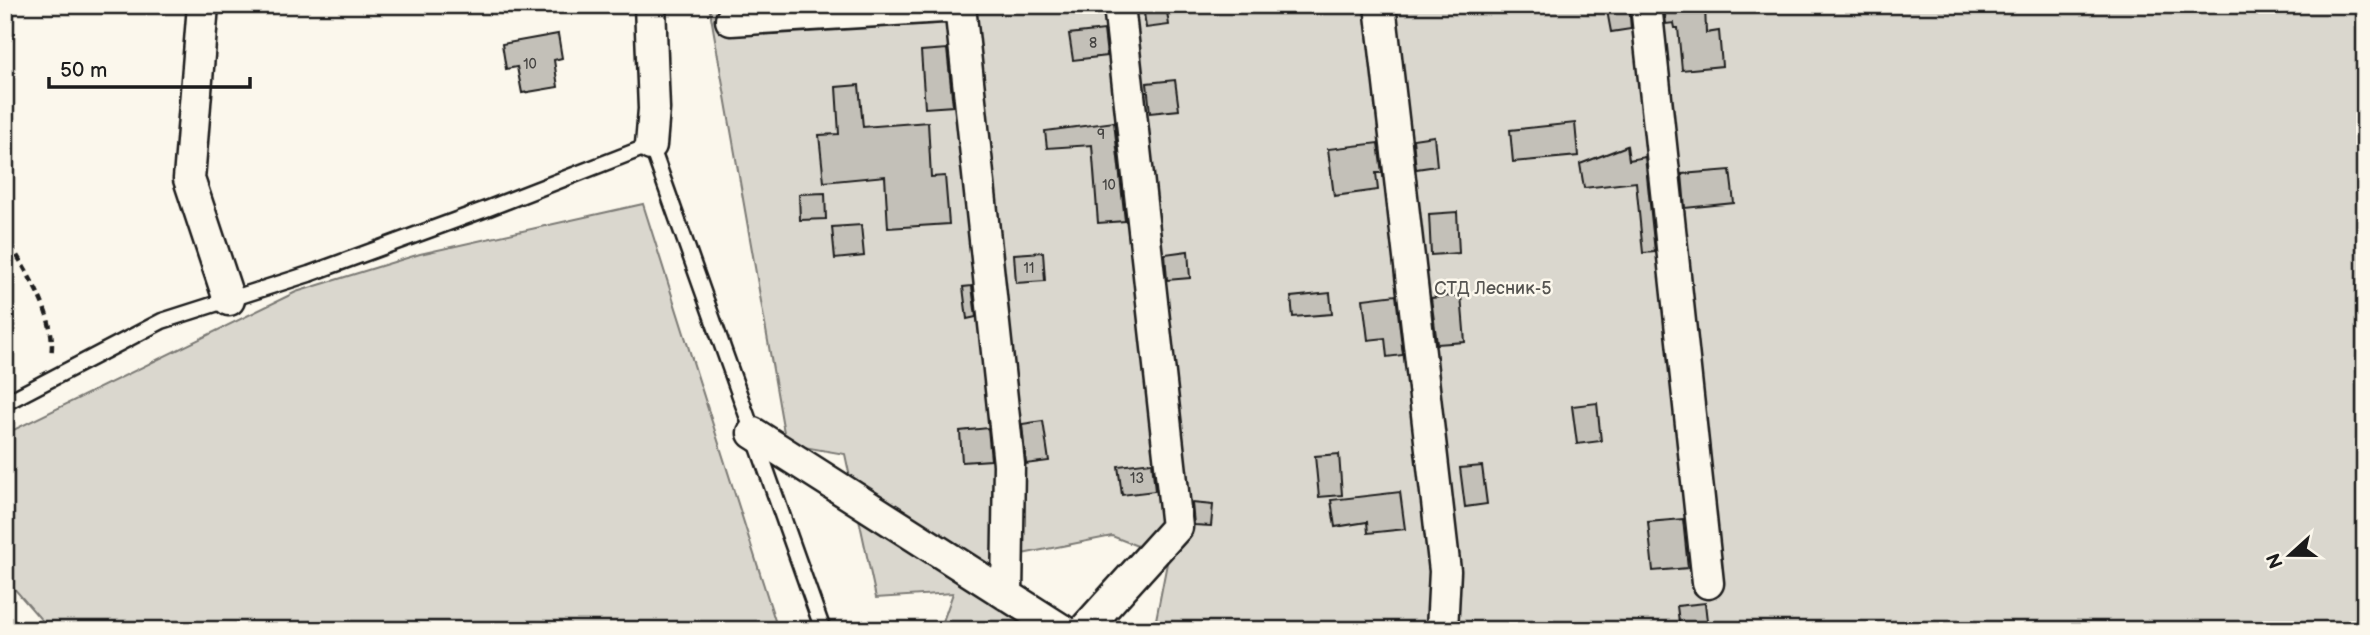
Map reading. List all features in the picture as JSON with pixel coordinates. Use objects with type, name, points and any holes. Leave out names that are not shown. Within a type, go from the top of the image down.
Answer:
[{"type":"street","points":[[203,5],[189,179],[229,300]]},
{"type":"street","points":[[650,5],[654,109],[651,145]]},
{"type":"street","points":[[1084,630],[1177,527],[1119,5]]},
{"type":"street","points":[[1380,5],[1445,571],[1442,630]]},
{"type":"street","points":[[1646,5],[1708,583]]},
{"type":"street","points":[[731,20],[960,6],[1009,464],[1007,595]]},
{"type":"street","points":[[753,433],[1062,630]]},
{"type":"lane","points":[[5,403],[162,321],[386,246],[651,145],[823,630]]},
{"type":"path","points":[[5,235],[45,306],[52,347],[46,380]]},
{"type":"green space","name":"СТД Лесник-5","points":[[709,5],[2365,5],[2365,630],[1154,630],[1168,558],[1112,536],[1012,556],[1037,630],[940,630],[953,593],[876,598],[845,454],[786,444]]},
{"type":"green space","points":[[643,204],[778,630],[50,630],[5,578],[5,434],[296,292],[420,254]]},
{"type":"building","points":[[1143,5],[1166,5],[1169,25],[1146,28]]},
{"type":"building","points":[[1606,5],[1629,5],[1631,29],[1611,32]]},
{"type":"building","points":[[1664,5],[1705,5],[1706,33],[1719,31],[1722,66],[1682,70],[1678,28],[1675,28],[1674,23],[1666,24]]},
{"type":"building","points":[[1104,30],[1107,56],[1073,60],[1069,34]]},
{"type":"building","points":[[558,34],[562,58],[554,60],[558,87],[522,93],[517,67],[506,69],[502,44]]},
{"type":"building","points":[[947,49],[953,106],[925,108],[921,51]]},
{"type":"building","points":[[1175,80],[1179,110],[1150,113],[1147,83]]},
{"type":"building","points":[[859,85],[863,127],[928,122],[931,177],[945,176],[949,224],[888,228],[885,176],[824,182],[819,135],[839,134],[836,87]]},
{"type":"building","points":[[1114,122],[1125,221],[1098,223],[1092,145],[1047,148],[1045,131]]},
{"type":"building","points":[[1575,123],[1578,156],[1513,162],[1510,130]]},
{"type":"building","points":[[1434,136],[1437,166],[1416,169],[1413,139]]},
{"type":"building","points":[[1378,143],[1382,173],[1376,173],[1378,190],[1334,196],[1328,149]]},
{"type":"building","points":[[1627,146],[1629,160],[1645,157],[1655,252],[1643,253],[1636,182],[1584,188],[1580,164]]},
{"type":"building","points":[[1730,170],[1734,203],[1685,208],[1682,174]]},
{"type":"building","points":[[825,193],[826,219],[800,220],[799,194]]},
{"type":"building","points":[[1457,212],[1459,253],[1431,255],[1429,214]]},
{"type":"building","points":[[861,225],[864,256],[835,259],[832,227]]},
{"type":"building","points":[[1188,251],[1190,278],[1167,280],[1165,254]]},
{"type":"building","points":[[1043,252],[1045,281],[1016,283],[1014,254]]},
{"type":"building","points":[[972,286],[976,317],[967,319],[963,287]]},
{"type":"building","points":[[1330,293],[1332,314],[1293,317],[1291,297]]},
{"type":"building","points":[[1396,295],[1403,355],[1387,357],[1385,338],[1368,340],[1363,299]]},
{"type":"building","points":[[1461,295],[1465,342],[1437,344],[1431,298]]},
{"type":"building","points":[[1597,403],[1601,441],[1577,444],[1572,406]]},
{"type":"building","points":[[1043,421],[1049,461],[1026,464],[1022,424]]},
{"type":"building","points":[[988,428],[991,460],[962,462],[960,431]]},
{"type":"building","points":[[1339,454],[1342,495],[1319,497],[1315,456]]},
{"type":"building","points":[[1152,462],[1155,491],[1122,495],[1118,466]]},
{"type":"building","points":[[1482,466],[1487,504],[1465,507],[1460,468]]},
{"type":"building","points":[[1400,492],[1405,529],[1368,533],[1367,522],[1335,527],[1331,500]]},
{"type":"building","points":[[1192,503],[1213,505],[1211,526],[1194,525]]},
{"type":"building","points":[[1683,519],[1688,568],[1653,571],[1648,522]]},
{"type":"building","points":[[1705,603],[1708,630],[1680,630],[1677,606]]}]
